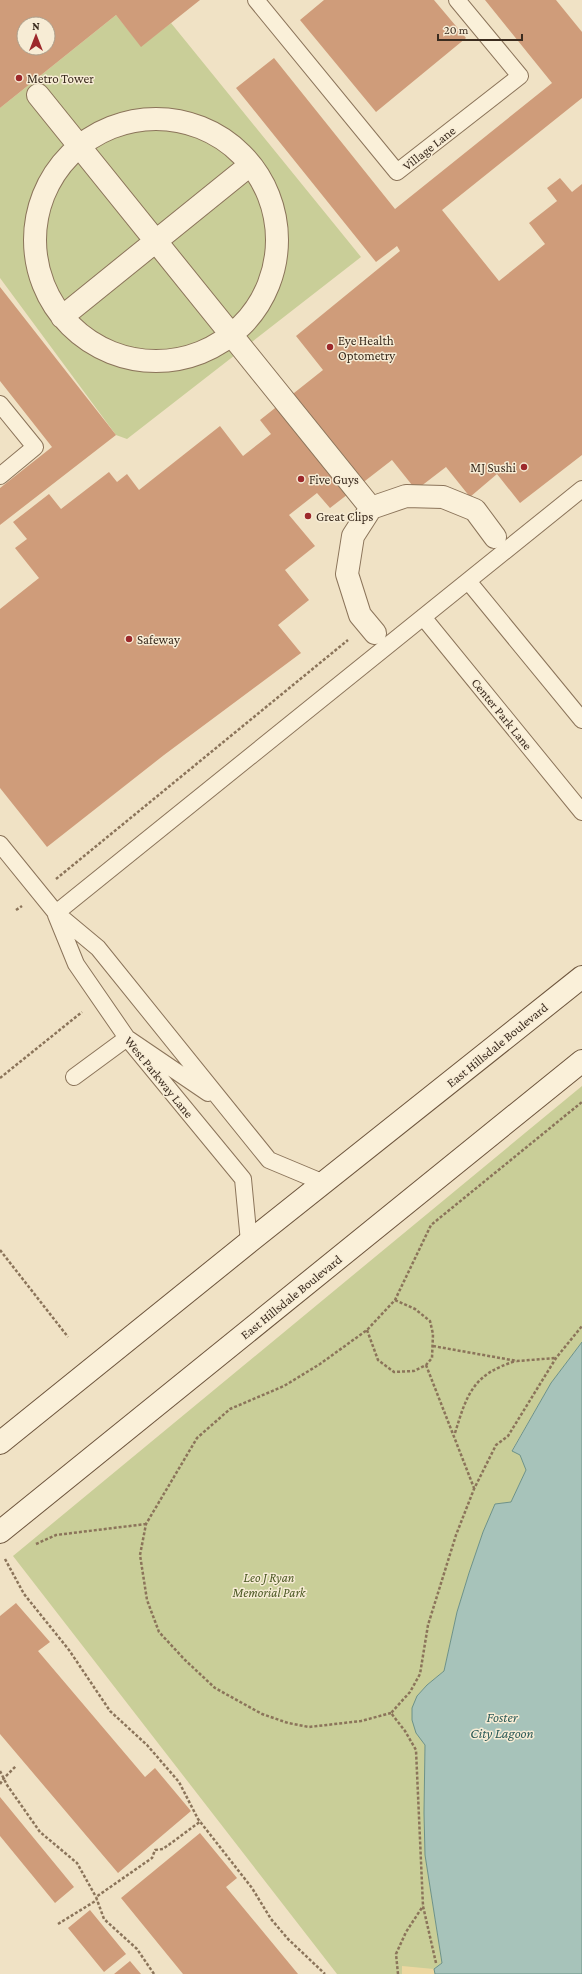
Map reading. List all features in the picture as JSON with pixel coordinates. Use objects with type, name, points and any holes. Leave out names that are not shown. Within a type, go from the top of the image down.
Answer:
[{"type":"street","points":[[38,95],[371,508]]},
{"type":"street","points":[[152,120],[166,120],[193,126],[218,137],[240,154],[250,165],[261,180],[273,209],[277,239],[273,270],[263,297],[244,324],[232,335],[200,353],[168,361],[133,359],[101,349],[73,330],[51,302],[38,272],[34,234],[40,203],[56,171],[80,146],[93,137],[124,124],[152,120]]},
{"type":"street","points":[[62,317],[250,165]]},
{"type":"street","points":[[371,629],[360,615],[347,574],[354,536],[371,508],[406,496],[442,497],[475,510],[495,537]]},
{"type":"street","name":"East Hillsdale Boulevard","points":[[0,1443],[249,1242],[582,977]]},
{"type":"street","name":"East Hillsdale Boulevard","points":[[0,1532],[582,1061]]},
{"type":"lane","name":"Village Lane","points":[[256,0],[397,172],[520,76],[457,0]]},
{"type":"lane","points":[[0,404],[35,447],[0,476]]},
{"type":"lane","points":[[56,913],[582,489]]},
{"type":"lane","points":[[468,581],[582,720]]},
{"type":"lane","name":"Center Park Lane","points":[[423,617],[582,812]]},
{"type":"lane","name":"West Parkway Lane","points":[[0,844],[56,913],[98,948],[269,1160],[324,1183]]},
{"type":"lane","name":"West Parkway Lane","points":[[56,913],[76,964],[127,1038],[243,1179],[249,1242]]},
{"type":"lane","points":[[74,1077],[127,1038],[223,1103]]},
{"type":"path","points":[[60,875],[371,629]]},
{"type":"path","points":[[0,1078],[83,1011]]},
{"type":"path","points":[[582,1102],[431,1225],[395,1300],[367,1330],[320,1364],[284,1386],[230,1409],[197,1438],[146,1524],[140,1554],[147,1600],[159,1632],[185,1660],[215,1688],[262,1714],[288,1723],[309,1726],[361,1721],[391,1714],[410,1692],[420,1674],[428,1625],[456,1535],[474,1489],[496,1444],[508,1436],[556,1358],[582,1326]]},
{"type":"path","points":[[0,1250],[68,1337]]},
{"type":"path","points":[[367,1330],[378,1360],[394,1372],[414,1371],[426,1365],[432,1358],[433,1346],[430,1320],[415,1309],[395,1300]]},
{"type":"path","points":[[433,1346],[517,1361]]},
{"type":"path","points":[[454,1434],[465,1401],[482,1378],[496,1367],[517,1361],[556,1358]]},
{"type":"path","points":[[426,1365],[454,1434],[474,1489]]},
{"type":"path","points":[[36,1544],[56,1535],[146,1524]]},
{"type":"path","points":[[5,1559],[24,1594],[69,1650],[110,1711],[147,1745],[179,1782],[201,1821],[252,1888],[271,1919],[288,1939],[325,1974]]},
{"type":"path","points":[[391,1714],[405,1731],[416,1750],[423,1906],[436,1963]]},
{"type":"path","points":[[0,1784],[16,1766]]},
{"type":"path","points":[[0,1771],[40,1832],[77,1863],[97,1898],[104,1919],[137,1949],[154,1974]]},
{"type":"path","points":[[58,1924],[152,1858],[155,1850],[163,1849],[201,1821]]},
{"type":"path","points":[[398,1974],[396,1954],[406,1932],[423,1906]]},
{"type":"green space","points":[[116,15],[141,46],[171,23],[361,257],[127,439],[116,435],[0,278],[0,108]]},
{"type":"green space","name":"Leo J Ryan Memorial Park","points":[[582,1086],[582,1342],[551,1383],[512,1450],[520,1455],[526,1470],[511,1502],[495,1504],[483,1532],[457,1612],[444,1671],[427,1685],[417,1696],[416,1733],[425,1745],[425,1855],[442,1963],[434,1969],[435,1974],[337,1974],[13,1556]]},
{"type":"sand","points":[[402,1966],[434,1969],[435,1974],[402,1974]]},
{"type":"water","name":"Foster City Lagoon","points":[[582,1342],[582,1974],[435,1974],[434,1969],[442,1963],[425,1855],[425,1745],[416,1733],[412,1720],[412,1708],[417,1696],[427,1685],[444,1671],[457,1612],[483,1532],[495,1504],[511,1502],[526,1470],[520,1455],[512,1451],[551,1383]]},
{"type":"building","name":"Metro Tower","points":[[0,0],[200,0],[141,47],[116,15],[0,108]]},
{"type":"building","points":[[324,0],[434,0],[466,38],[376,112],[300,20]]},
{"type":"building","points":[[485,0],[556,0],[582,32],[582,98],[442,210],[499,281],[545,244],[529,223],[557,201],[547,188],[560,178],[572,192],[582,184],[582,455],[520,503],[497,474],[470,497],[446,467],[416,490],[392,460],[330,508],[317,493],[289,515],[315,546],[285,570],[309,600],[278,625],[301,653],[164,755],[47,847],[0,788],[0,609],[39,578],[15,548],[27,539],[13,522],[49,494],[61,509],[109,472],[117,482],[127,474],[139,490],[220,426],[243,456],[271,434],[260,420],[323,370],[296,336],[400,251],[397,246],[376,262],[236,88],[274,58],[395,209],[552,83]]},
{"type":"building","points":[[0,287],[116,435],[0,525],[0,488],[52,447],[0,381]]},
{"type":"building","points":[[16,1603],[50,1642],[38,1651],[145,1777],[155,1768],[191,1811],[118,1873],[0,1734],[0,1616]]},
{"type":"building","points":[[0,1797],[74,1887],[55,1903],[0,1836]]},
{"type":"building","points":[[200,1833],[237,1878],[226,1887],[298,1974],[183,1974],[121,1898]]},
{"type":"building","points":[[90,1910],[126,1954],[104,1972],[68,1928]]},
{"type":"building","points":[[130,1961],[141,1974],[114,1974]]},
{"type":"place","name":"Metro Tower","points":[[19,78]]},
{"type":"place","name":"Eye Health Optometry","points":[[330,347]]},
{"type":"place","name":"MJ Sushi","points":[[524,467]]},
{"type":"place","name":"Five Guys","points":[[301,479]]},
{"type":"place","name":"Great Clips","points":[[308,516]]},
{"type":"place","name":"Safeway","points":[[129,639]]}]
